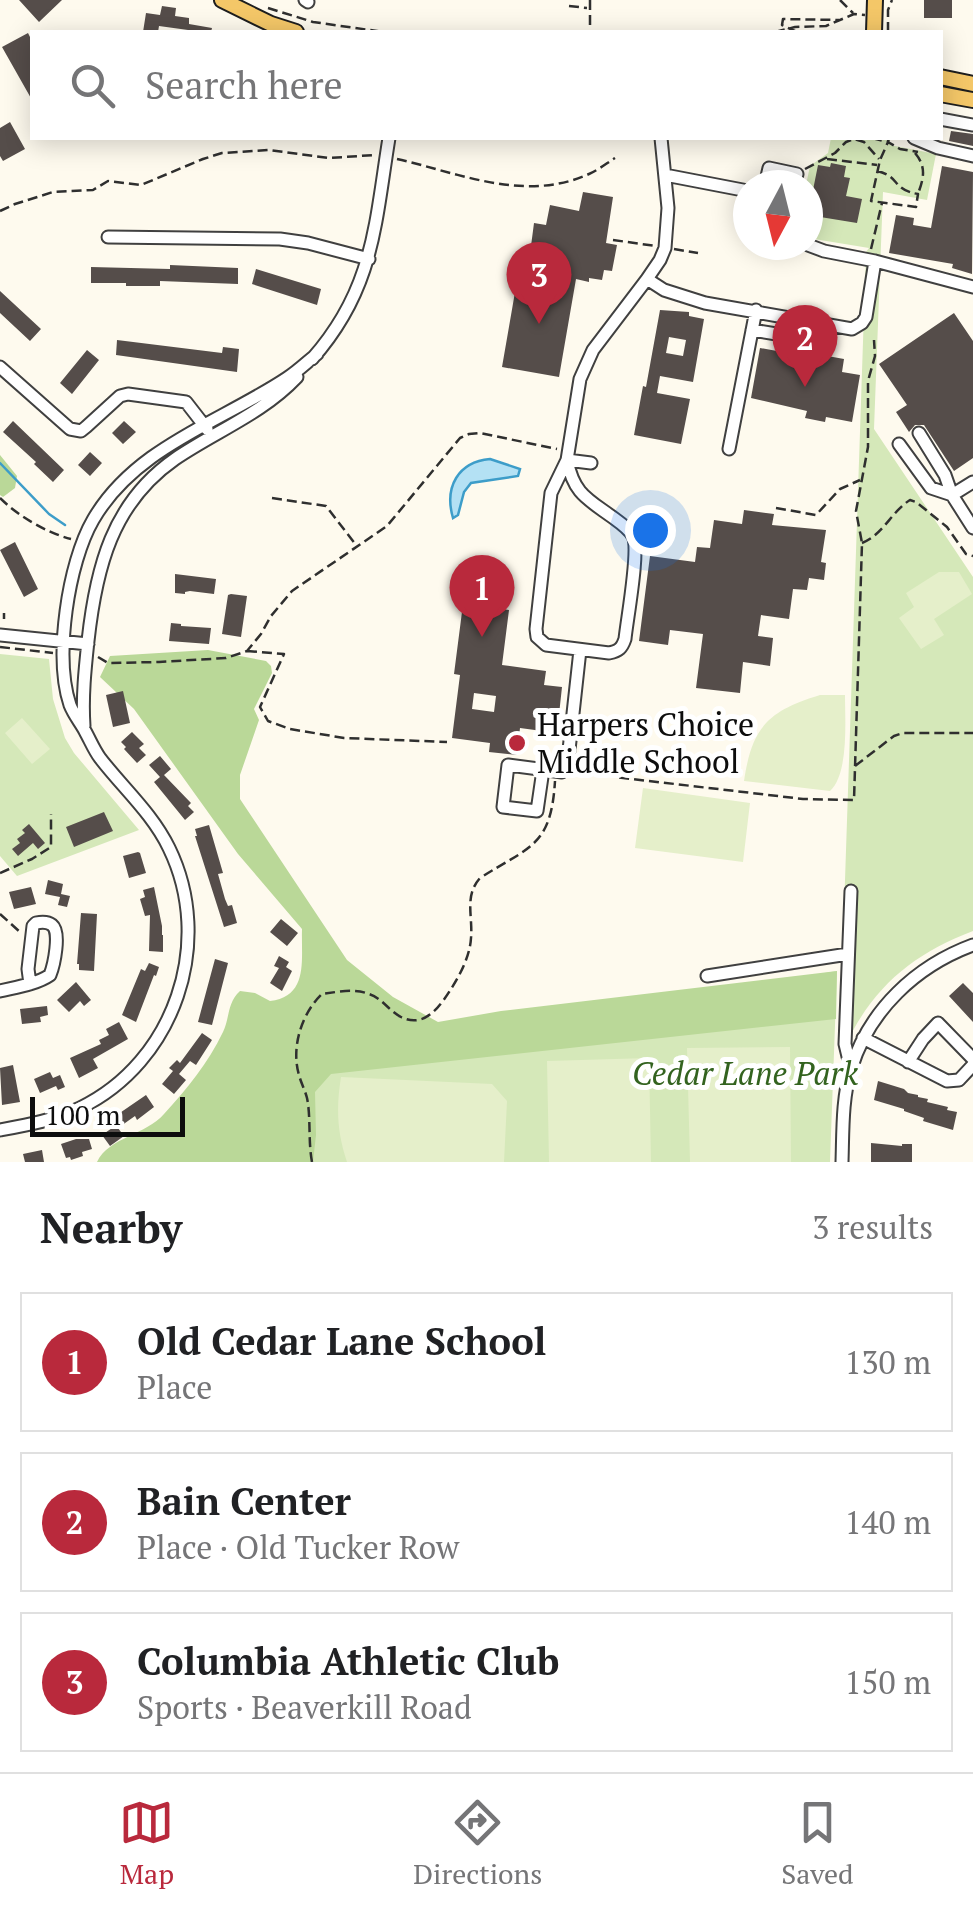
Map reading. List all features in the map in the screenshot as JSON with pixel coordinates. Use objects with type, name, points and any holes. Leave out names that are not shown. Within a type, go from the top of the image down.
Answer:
[{"type":"main road","points":[[222,0],[290,30]]},
{"type":"main road","points":[[874,30],[875,0]]},
{"type":"main road","points":[[943,79],[973,84]]},
{"type":"main road","points":[[943,95],[973,100]]},
{"type":"street","points":[[943,120],[973,125]]},
{"type":"street","points":[[84,730],[88,644],[99,568],[113,532],[141,491],[173,460],[289,376],[328,342],[348,311],[369,258],[389,140]]},
{"type":"street","points":[[568,456],[574,485],[582,495],[623,524],[634,537],[622,646],[609,653],[546,645],[537,637],[536,628],[551,493],[568,456],[585,364],[665,248],[668,208],[661,140]]},
{"type":"street","points":[[919,140],[973,156]]},
{"type":"street","points":[[665,175],[733,187]]},
{"type":"street","points":[[108,237],[294,240],[369,258]]},
{"type":"street","points":[[823,250],[973,287]]},
{"type":"street","points":[[646,279],[664,290],[704,303],[852,329],[866,317],[872,261]]},
{"type":"street","points":[[729,449],[756,310]]},
{"type":"street","points":[[752,330],[819,341],[826,340],[831,326]]},
{"type":"street","points":[[0,367],[70,429],[86,427],[114,400],[128,394],[181,400],[208,431]]},
{"type":"street","points":[[0,1130],[42,1121],[99,1097],[138,1064],[163,1029],[181,989],[189,942],[182,880],[169,847],[142,807],[98,756],[69,700],[64,641],[72,578],[82,543],[94,520],[126,479],[165,448],[208,431]]},
{"type":"street","points":[[919,433],[973,528]]},
{"type":"street","points":[[898,444],[931,488],[952,495]]},
{"type":"street","points":[[568,456],[591,463]]},
{"type":"street","points":[[952,495],[973,482]]},
{"type":"street","points":[[0,635],[88,644]]},
{"type":"street","points":[[550,771],[537,812],[503,807],[508,765],[562,772],[567,768],[580,650]]},
{"type":"street","points":[[851,891],[845,1044],[851,1069]]},
{"type":"street","points":[[0,991],[30,984],[47,978],[57,935],[52,924],[41,922],[33,926],[30,984]]},
{"type":"street","points":[[842,1162],[844,1110],[851,1069],[863,1038],[900,988],[973,945]]},
{"type":"street","points":[[707,976],[848,954]]},
{"type":"street","points":[[863,1038],[908,1062],[942,1080],[959,1080],[973,1062],[938,1022],[908,1062]]},
{"type":"path","points":[[590,0],[590,30]]},
{"type":"path","points":[[840,0],[854,14]]},
{"type":"path","points":[[888,30],[892,0]]},
{"type":"path","points":[[568,6],[590,8]]},
{"type":"path","points":[[264,7],[313,22],[370,30]]},
{"type":"path","points":[[783,30],[833,24],[854,14],[865,15]]},
{"type":"path","points":[[793,30],[782,25],[783,18],[839,20]]},
{"type":"path","points":[[810,170],[842,148],[846,140]]},
{"type":"path","points":[[859,140],[901,190],[918,194]]},
{"type":"path","points":[[888,140],[920,158],[924,174],[916,206],[871,201],[888,140]]},
{"type":"path","points":[[0,211],[53,192],[93,190],[108,181],[141,185],[202,158],[234,151],[329,158],[386,156],[482,182],[522,186],[570,180],[590,174],[616,158]]},
{"type":"path","points":[[826,159],[879,165]]},
{"type":"path","points":[[872,261],[882,202]]},
{"type":"path","points":[[570,755],[592,758],[614,777],[821,800],[854,800],[862,543],[856,511],[868,447],[868,380],[875,356],[874,340]]},
{"type":"path","points":[[247,651],[292,591],[387,526],[401,512],[460,438],[480,433],[568,456]]},
{"type":"path","points":[[776,508],[816,515],[840,489],[860,480]]},
{"type":"path","points":[[0,498],[12,510],[58,536],[82,543]]},
{"type":"path","points":[[272,498],[326,506],[356,546]]},
{"type":"path","points":[[862,543],[878,533],[910,500],[947,527],[966,554],[973,556]]},
{"type":"path","points":[[4,613],[4,619]]},
{"type":"path","points":[[0,649],[54,652],[55,656]]},
{"type":"path","points":[[98,657],[108,663],[226,658],[247,651],[284,654],[260,707],[268,722],[344,738],[448,742]]},
{"type":"path","points":[[854,767],[903,733],[973,733]]},
{"type":"path","points":[[312,1162],[307,1099],[296,1056],[301,1026],[308,1012],[322,994],[348,991],[370,994],[407,1019],[426,1017],[439,1008],[457,980],[470,948],[471,891],[480,878],[540,838],[551,817],[550,771]]},
{"type":"path","points":[[0,872],[51,846],[51,814]]},
{"type":"path","points":[[0,914],[22,934],[31,936]]},
{"type":"green space","points":[[831,140],[890,140],[890,145],[936,154],[927,200],[883,192],[874,429],[973,577],[973,931],[932,950],[898,974],[869,1005],[846,1044],[848,969],[842,970],[869,248],[823,240],[823,170],[809,170],[828,153]]},
{"type":"green space","points":[[0,455],[17,476],[15,488],[3,497],[0,495]]},
{"type":"green space","points":[[939,572],[959,572],[972,594],[934,619],[944,635],[921,649],[899,618],[914,607],[906,593]]},
{"type":"green space","points":[[208,650],[266,661],[271,666],[272,673],[254,709],[259,720],[240,775],[240,799],[347,960],[393,997],[438,1022],[837,971],[836,1019],[331,1074],[315,1092],[313,1162],[97,1162],[110,1147],[156,1121],[181,1095],[217,1043],[240,991],[270,1001],[283,998],[300,975],[302,929],[238,854],[134,709],[100,677],[110,656]]},
{"type":"green space","points":[[0,654],[49,659],[53,699],[65,738],[139,830],[17,876],[0,856]]},
{"type":"green space","points":[[820,695],[845,695],[843,760],[830,791],[744,781],[752,747],[766,724],[787,708]]},
{"type":"green space","points":[[22,718],[50,749],[32,764],[5,733]]},
{"type":"green space","points":[[643,788],[750,803],[743,862],[635,848]]},
{"type":"green space","name":"Cedar Lane Park","points":[[837,971],[830,1162],[145,1162],[377,1044]]},
{"type":"green space","points":[[790,1047],[791,1162],[690,1162],[687,1048]]},
{"type":"green space","points":[[649,1058],[651,1162],[549,1162],[547,1061]]},
{"type":"green space","points":[[341,1077],[492,1084],[507,1101],[504,1162],[347,1162],[338,1120]]},
{"type":"water","points":[[490,459],[520,469],[518,476],[471,483],[464,492],[458,515],[453,518],[450,496],[456,478],[469,465]]},
{"type":"building","points":[[19,0],[62,0],[39,22]]},
{"type":"building","points":[[924,0],[952,0],[952,18],[924,18]]},
{"type":"building","points":[[162,6],[176,8],[175,16],[189,18],[189,24],[212,30],[159,26],[158,30],[143,30],[146,13],[160,15]]},
{"type":"building","points":[[28,33],[30,96],[2,47]]},
{"type":"building","points":[[10,122],[25,149],[3,161],[0,128]]},
{"type":"building","points":[[951,131],[973,134],[973,146],[949,141]]},
{"type":"building","points":[[831,163],[846,166],[844,177],[850,178],[846,196],[862,199],[857,223],[823,217],[823,170],[817,170],[818,165],[830,167]]},
{"type":"building","points":[[942,166],[973,172],[972,274],[952,268],[953,264],[889,253],[896,215],[914,218],[913,225],[931,228]]},
{"type":"building","points":[[583,192],[613,197],[606,243],[617,245],[612,271],[604,270],[602,280],[576,279],[559,377],[502,367],[519,269],[522,270],[526,245],[531,246],[534,223],[546,225],[550,205],[579,211]]},
{"type":"building","points":[[170,265],[238,268],[238,284],[91,283],[91,267],[170,269]]},
{"type":"building","points":[[256,269],[321,289],[317,305],[252,284]]},
{"type":"building","points":[[0,291],[41,329],[30,341],[0,313]]},
{"type":"building","points":[[660,310],[689,312],[689,316],[704,319],[693,382],[660,376],[657,393],[690,399],[681,444],[634,435],[643,386],[646,387]],"holes":[[[669,337],[686,340],[683,356],[666,353]]]},
{"type":"building","points":[[954,313],[973,341],[973,458],[954,471],[924,425],[915,425],[909,432],[896,412],[907,405],[879,364]]},
{"type":"building","points":[[117,340],[222,353],[223,347],[239,349],[237,372],[116,355]]},
{"type":"building","points":[[778,347],[844,359],[842,372],[860,375],[852,422],[805,418],[807,411],[751,398],[760,348],[777,351]]},
{"type":"building","points":[[87,350],[99,360],[72,394],[60,383]]},
{"type":"building","points":[[13,421],[64,470],[53,482],[3,432]]},
{"type":"building","points":[[124,421],[136,432],[123,444],[112,433]]},
{"type":"building","points":[[90,452],[102,463],[90,476],[78,465]]},
{"type":"building","name":"Harpers Choice Middle School","points":[[744,510],[774,514],[772,525],[826,530],[821,562],[826,563],[824,580],[809,578],[807,590],[793,589],[789,619],[761,615],[758,636],[773,638],[770,666],[743,662],[740,693],[696,688],[703,634],[670,630],[668,645],[639,641],[650,556],[695,562],[697,547],[710,548],[714,520],[742,524]]},
{"type":"building","points":[[15,542],[38,589],[24,597],[0,550]]},
{"type":"building","points":[[467,573],[506,578],[502,609],[509,610],[502,665],[546,671],[544,685],[562,687],[557,733],[520,728],[517,755],[489,752],[490,743],[452,738],[460,675],[454,674]],"holes":[[[474,693],[496,696],[494,712],[472,709]]]},
{"type":"building","points":[[175,574],[216,579],[214,594],[175,593]]},
{"type":"building","points":[[231,594],[247,596],[241,637],[222,634]]},
{"type":"building","points":[[171,623],[211,628],[209,644],[169,641]]},
{"type":"building","points":[[123,691],[130,723],[113,727],[106,695]]},
{"type":"building","points":[[132,732],[144,744],[139,748],[146,755],[137,763],[121,742]]},
{"type":"building","points":[[160,756],[171,769],[164,775],[191,803],[188,806],[194,812],[185,820],[154,782],[160,777],[149,765]]},
{"type":"building","points":[[104,812],[113,831],[74,847],[66,827]]},
{"type":"building","points":[[29,824],[45,843],[38,849],[33,843],[18,856],[12,849],[20,843],[17,839]]},
{"type":"building","points":[[209,825],[223,873],[218,874],[225,899],[228,906],[232,905],[237,923],[224,927],[195,836],[195,829]]},
{"type":"building","points":[[138,852],[146,873],[129,878],[123,856]]},
{"type":"building","points":[[48,880],[63,884],[61,894],[70,896],[67,907],[58,905],[60,897],[45,894]]},
{"type":"building","points":[[31,887],[36,904],[14,909],[9,892]]},
{"type":"building","points":[[154,887],[163,952],[149,951],[150,915],[145,916],[140,899],[145,897],[143,890]]},
{"type":"building","points":[[81,913],[97,914],[94,971],[79,970],[77,964]]},
{"type":"building","points":[[281,919],[298,933],[287,946],[270,932]]},
{"type":"building","points":[[279,956],[289,962],[286,967],[292,971],[282,991],[270,983],[279,968],[274,966]]},
{"type":"building","points":[[215,959],[228,963],[212,1025],[198,1022]]},
{"type":"building","points":[[149,963],[159,967],[136,1022],[122,1015],[141,969],[145,971]]},
{"type":"building","points":[[76,982],[91,1000],[84,1006],[80,1001],[69,1012],[57,1000]]},
{"type":"building","points":[[963,983],[973,993],[973,1022],[949,996]]},
{"type":"building","points":[[47,1006],[48,1015],[40,1017],[41,1022],[22,1024],[20,1009]]},
{"type":"building","points":[[119,1022],[128,1039],[93,1059],[98,1068],[79,1078],[70,1058],[101,1044],[99,1040],[109,1035],[106,1029]]},
{"type":"building","points":[[202,1033],[212,1040],[196,1065],[190,1061],[179,1074],[186,1080],[174,1094],[162,1084],[173,1071],[169,1068],[177,1060],[180,1063]]},
{"type":"building","points":[[13,1065],[20,1102],[2,1105],[0,1068]]},
{"type":"building","points":[[50,1072],[53,1078],[60,1075],[65,1087],[58,1090],[56,1086],[40,1093],[34,1079]]},
{"type":"building","points":[[878,1081],[957,1112],[953,1130],[874,1100]]},
{"type":"building","points":[[146,1095],[154,1107],[118,1128],[124,1136],[110,1146],[102,1135],[115,1126],[111,1119]]},
{"type":"building","points":[[89,1139],[92,1149],[71,1160],[66,1158],[61,1144]]},
{"type":"building","points":[[871,1143],[912,1144],[912,1162],[871,1162]]},
{"type":"building","points":[[42,1150],[44,1162],[25,1162],[23,1154]]},
{"type":"waterway","points":[[0,463],[49,514],[65,525]]},
{"type":"place","name":"Columbia Athletic Club","points":[[539,324]]},
{"type":"place","name":"Bain Center","points":[[805,387]]},
{"type":"place","name":"Old Cedar Lane School","points":[[482,637]]},
{"type":"place","name":"Harpers Choice Middle School","points":[[517,743]]}]
